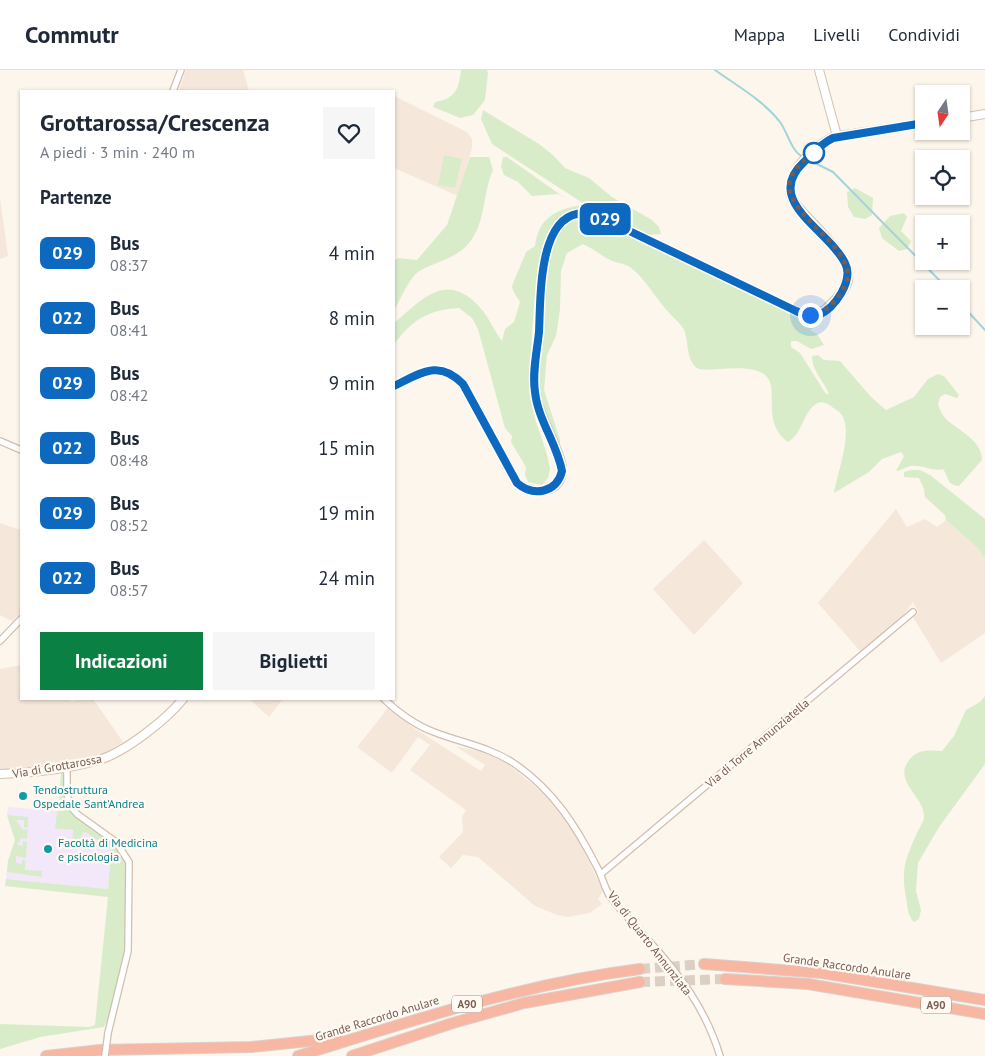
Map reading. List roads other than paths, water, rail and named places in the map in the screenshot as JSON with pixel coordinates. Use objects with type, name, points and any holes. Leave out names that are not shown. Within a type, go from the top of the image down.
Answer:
[{"type":"highway","name":"Grande Raccordo Anulare","points":[[704,964],[822,973],[985,1000]]},
{"type":"highway","name":"Grande Raccordo Anulare","points":[[298,1056],[498,995],[582,976],[640,969]]},
{"type":"highway","name":"Grande Raccordo Anulare","points":[[725,979],[808,984],[985,1014]]},
{"type":"highway","name":"A90","points":[[352,1056],[452,1023],[524,1003],[640,982]]},
{"type":"highway","points":[[51,1056],[100,1050],[251,1048],[322,1041],[384,1030]]},
{"type":"street","points":[[173,90],[181,70]]},
{"type":"street","points":[[819,70],[837,136]]},
{"type":"street","points":[[970,116],[985,114]]},
{"type":"street","points":[[395,386],[428,371],[447,371],[455,376],[463,384],[517,483],[530,490],[540,492],[549,489],[558,484],[562,471],[560,460],[542,417],[535,394],[533,372],[538,347],[541,272],[545,257],[562,221],[580,212],[596,215],[772,300],[803,314],[815,315],[826,309],[843,291],[848,282],[848,273],[841,256],[804,214],[791,196],[790,182],[800,165],[830,139],[837,136],[915,124]]},
{"type":"street","points":[[0,441],[20,450]]},
{"type":"street","name":"Via di Torre Annunziatella","points":[[601,874],[913,612]]},
{"type":"street","points":[[0,641],[20,620]]},
{"type":"street","name":"Via di Grottarossa","points":[[0,774],[101,760],[117,752],[158,723],[182,700]]},
{"type":"street","name":"Via di Quarto Annunziata","points":[[385,700],[405,716],[431,731],[492,752],[528,773],[551,794],[574,824],[601,874],[609,894],[657,950],[700,1006],[712,1029],[720,1056]]},
{"type":"street","points":[[67,766],[66,790],[71,806],[82,817],[116,842],[129,862],[128,951],[108,1033],[105,1056]]},
{"type":"waterway","points":[[715,70],[758,100],[773,114],[783,126],[795,151],[803,157]]},
{"type":"waterway","points":[[807,159],[833,172],[939,280]]},
{"type":"waterway","points":[[970,314],[985,330]]},
{"type":"tunnel","points":[[640,969],[704,964]]},
{"type":"tunnel","points":[[640,982],[725,979]]},
{"type":"place","name":"Tendostruttura Ospedale Sant'Andrea","points":[[23,796]]},
{"type":"place","name":"Facoltà di Medicina e psicologia","points":[[48,849]]}]
